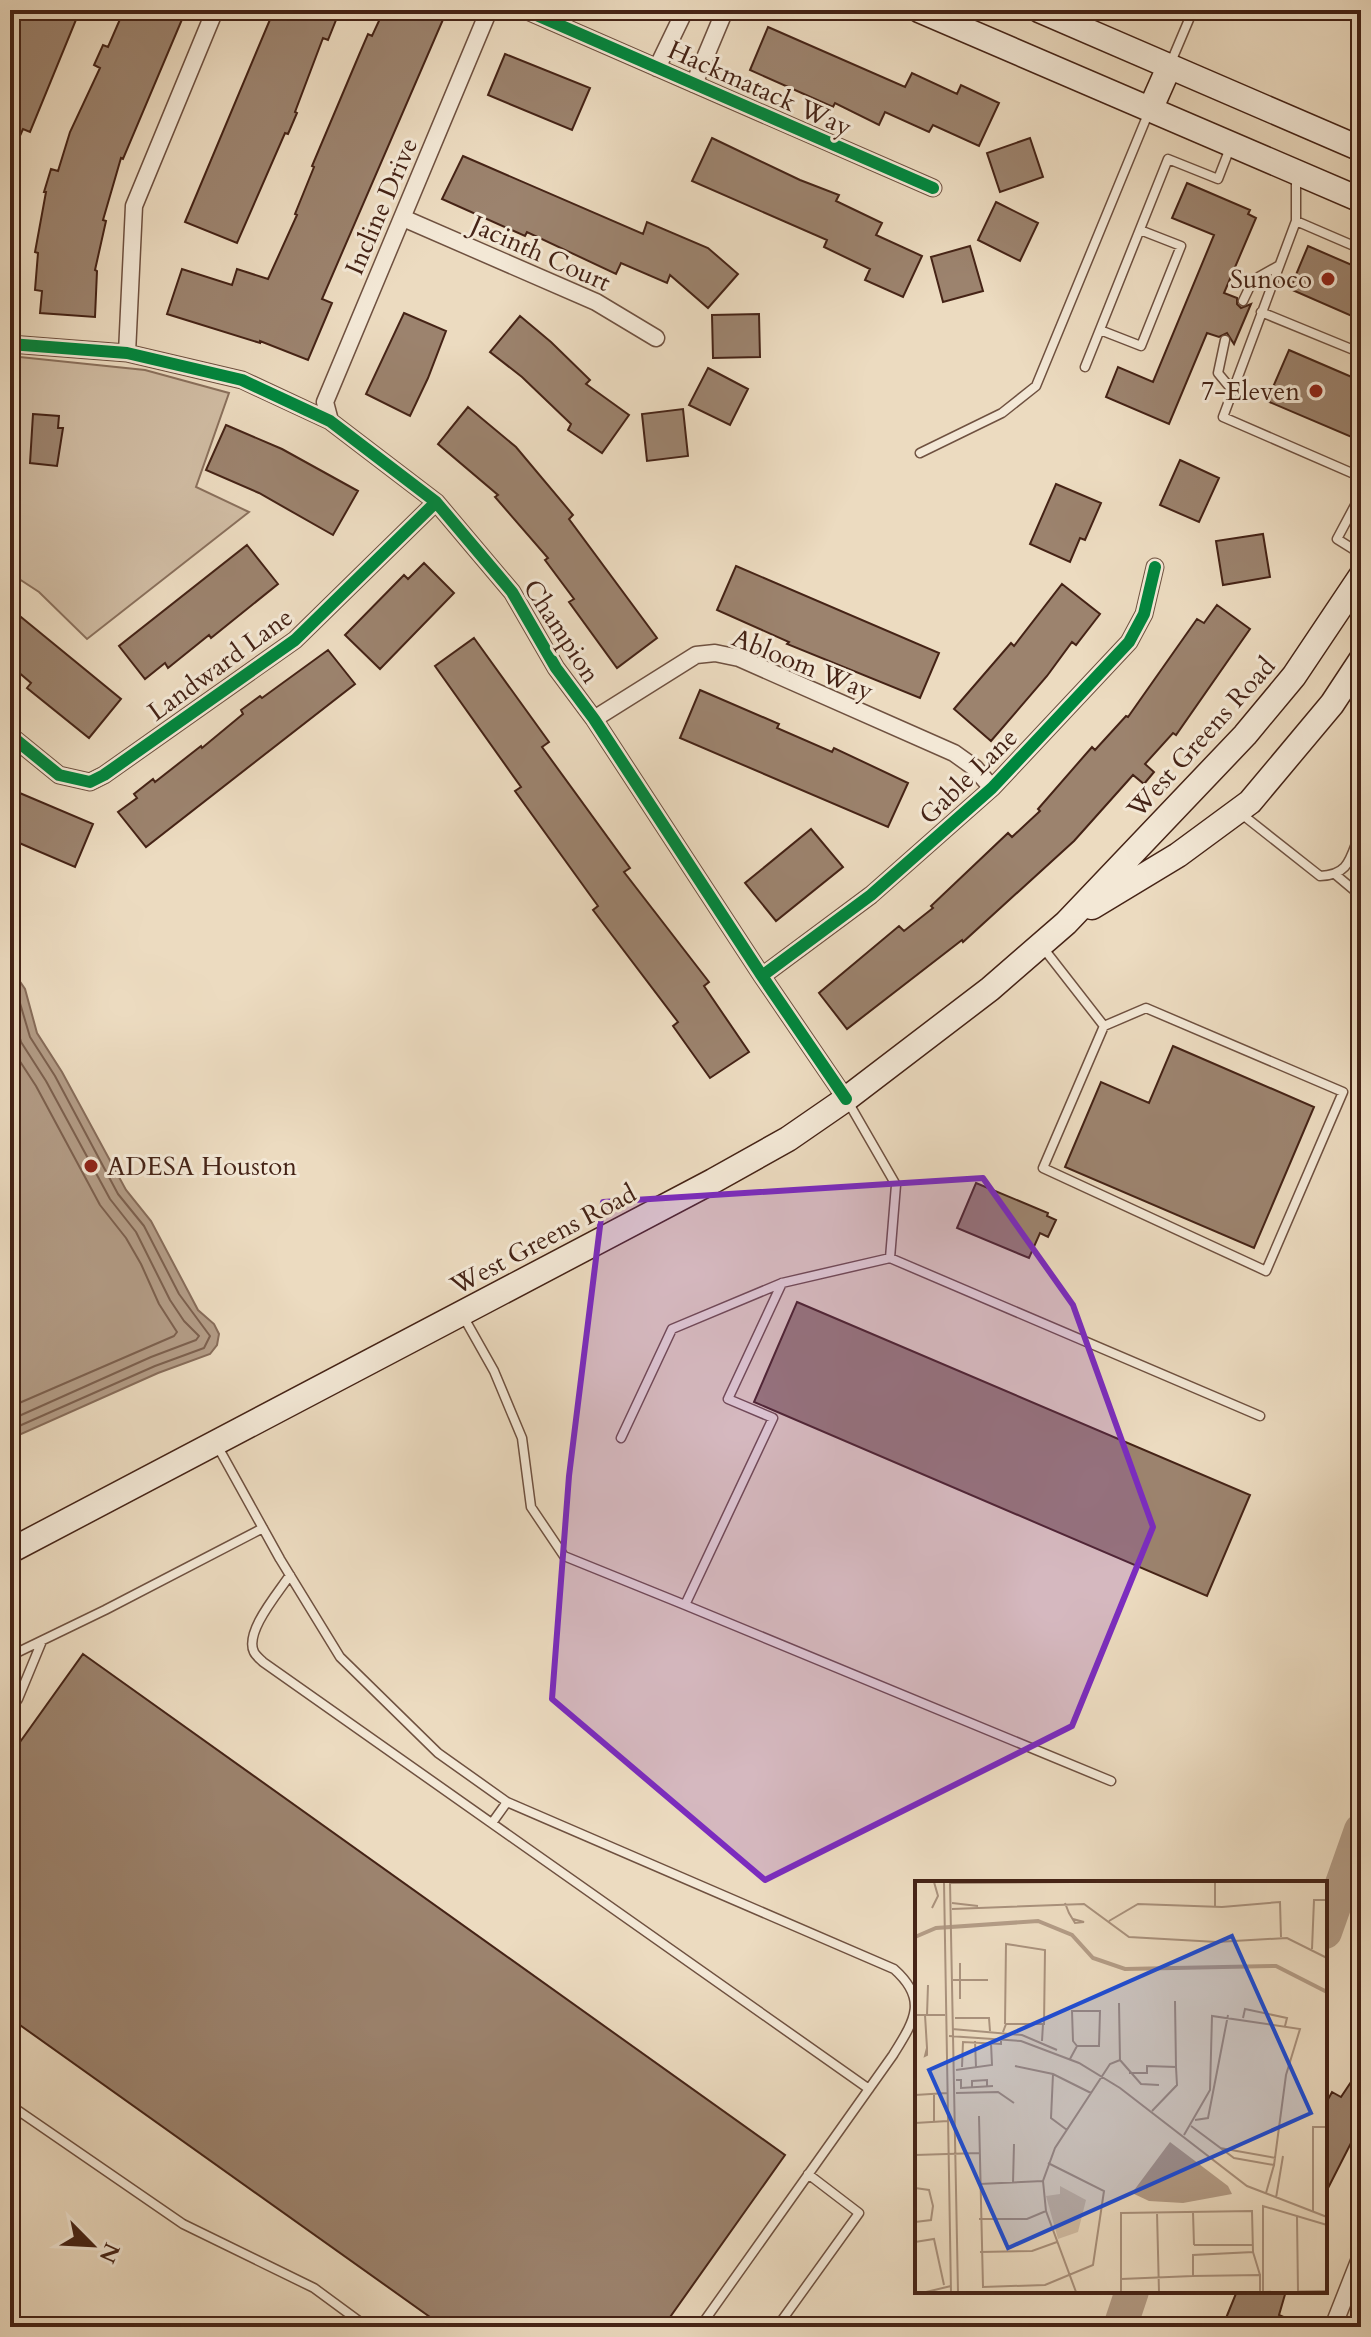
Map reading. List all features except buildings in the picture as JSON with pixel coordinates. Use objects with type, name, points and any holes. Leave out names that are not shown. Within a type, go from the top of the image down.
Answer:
[{"type":"main road","points":[[919,10],[1361,200]]},
{"type":"main road","points":[[1039,10],[1361,149]]},
{"type":"main road","points":[[1150,110],[1169,67]]},
{"type":"main road","name":"West Greens Road","points":[[10,1551],[713,1181],[788,1139],[846,1099],[990,989],[1066,923],[1245,735],[1294,676],[1361,576]]},
{"type":"main road","name":"West Greens Road","points":[[1066,923],[1178,855],[1250,802],[1332,704],[1361,660]]},
{"type":"street","points":[[127,353],[134,206],[215,10]]},
{"type":"street","name":"Incline Drive","points":[[330,421],[325,402],[489,10]]},
{"type":"street","name":"Hackmatack Way","points":[[525,10],[933,188]]},
{"type":"street","points":[[657,68],[685,10]]},
{"type":"street","points":[[694,84],[725,10]]},
{"type":"street","name":"Jacinth Court","points":[[403,218],[596,302],[656,338]]},
{"type":"street","name":"Champion","points":[[10,344],[127,353],[242,380],[330,421],[436,502],[512,592],[556,668],[594,719],[846,1099]]},
{"type":"street","name":"Landward Lane","points":[[10,735],[59,775],[90,782],[104,775],[295,640],[436,502]]},
{"type":"street","name":"Gable Lane","points":[[762,976],[871,895],[992,788],[1129,642],[1144,614],[1155,567]]},
{"type":"street","name":"Abloom Way","points":[[594,719],[696,655],[715,653],[739,658],[954,753],[975,768],[992,788]]},
{"type":"street","points":[[1333,2327],[1361,2256]]},
{"type":"lane","points":[[1169,67],[1193,10]]},
{"type":"lane","points":[[920,453],[1002,413],[1036,386],[1150,110]]},
{"type":"lane","points":[[1085,367],[1168,159],[1218,179],[1232,145]]},
{"type":"lane","points":[[1296,173],[1296,221],[1223,417],[1361,477]]},
{"type":"lane","points":[[1296,221],[1361,249]]},
{"type":"lane","points":[[1100,330],[1141,346],[1164,289],[1181,246],[1140,230]]},
{"type":"lane","points":[[1243,301],[1253,280],[1278,266]]},
{"type":"lane","points":[[1261,312],[1361,353]]},
{"type":"lane","points":[[1225,340],[1218,373],[1232,390]]},
{"type":"lane","points":[[1361,494],[1337,539],[1361,554]]},
{"type":"lane","points":[[1238,811],[1320,876],[1344,871],[1361,831]]},
{"type":"lane","points":[[1336,875],[1361,896]]},
{"type":"lane","points":[[1041,945],[1104,1026]]},
{"type":"lane","points":[[1146,1008],[1343,1092],[1266,1271],[1043,1168],[1104,1026],[1146,1008]]},
{"type":"lane","points":[[846,1099],[896,1185],[890,1258]]},
{"type":"lane","points":[[621,1438],[672,1329],[782,1283],[890,1258],[1260,1416]]},
{"type":"lane","points":[[685,1605],[773,1418],[728,1399],[782,1283]]},
{"type":"lane","points":[[461,1313],[494,1371],[522,1438],[531,1507],[564,1556],[1111,1781]]},
{"type":"lane","points":[[215,1442],[340,1657],[438,1753],[507,1802],[894,1969],[910,1984],[915,2001],[913,2023],[700,2327]]},
{"type":"lane","points":[[10,1656],[263,1528]]},
{"type":"lane","points":[[290,1575],[257,1624],[252,1639],[253,1651],[263,1662],[869,2089]]},
{"type":"lane","points":[[10,1710],[18,1699],[43,1640]]},
{"type":"lane","points":[[492,1823],[507,1802]]},
{"type":"lane","points":[[10,2105],[183,2224],[314,2288],[367,2327]]},
{"type":"lane","points":[[777,2327],[859,2213],[808,2174]]},
{"type":"highlighted area","points":[[983,1178],[1073,1305],[1153,1527],[1072,1726],[765,1880],[552,1699],[569,1476],[603,1202]]},
{"type":"shaded area","points":[[10,356],[145,370],[229,393],[196,487],[249,512],[87,639],[39,592],[10,573]]},
{"type":"water","points":[[10,967],[25,989],[37,1033],[62,1072],[126,1190],[151,1221],[198,1310],[214,1324],[219,1334],[217,1345],[210,1354],[158,1373],[10,1439]]},
{"type":"waterway","points":[[1327,1926],[1361,1830]]},
{"type":"waterway","points":[[1120,2327],[1131,2293]]},
{"type":"cycle path","points":[[525,10],[933,188]]},
{"type":"cycle path","points":[[10,344],[127,353],[242,380],[330,421],[436,502],[512,592],[556,668],[594,719],[846,1099]]},
{"type":"cycle path","points":[[10,735],[59,775],[90,782],[104,775],[295,640],[436,502]]},
{"type":"cycle path","points":[[762,976],[871,895],[992,788],[1129,642],[1144,614],[1155,567]]},
{"type":"place","name":"Sunoco","points":[[1328,279]]},
{"type":"place","name":"7-Eleven","points":[[1316,391]]},
{"type":"place","name":"ADESA Houston","points":[[91,1166]]}]
